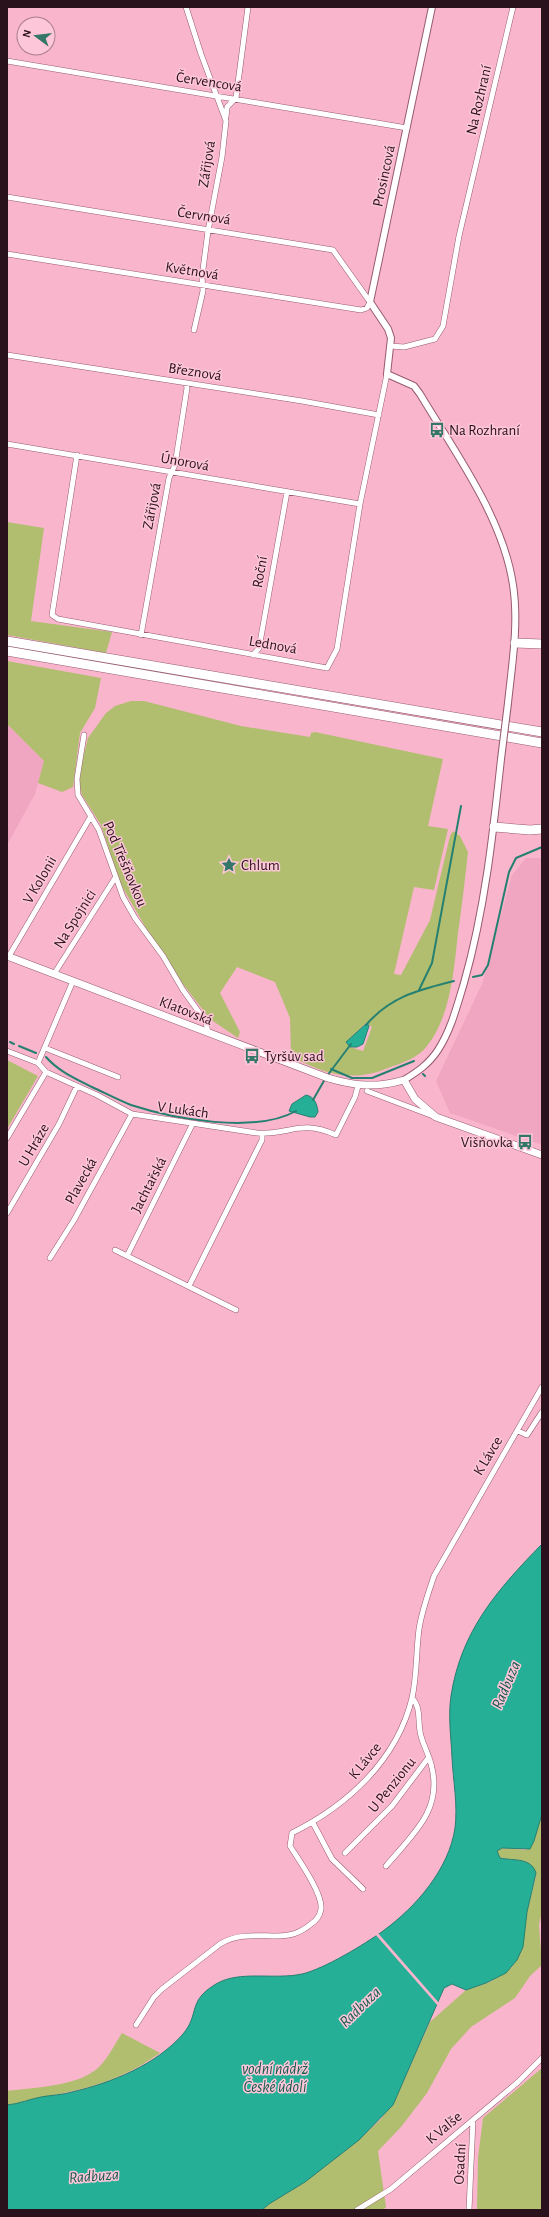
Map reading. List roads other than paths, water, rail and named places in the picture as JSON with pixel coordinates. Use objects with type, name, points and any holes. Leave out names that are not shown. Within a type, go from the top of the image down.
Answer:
[{"type":"highway","points":[[7,641],[542,732]]},
{"type":"highway","points":[[515,643],[542,644]]},
{"type":"highway","points":[[7,651],[542,743]]},
{"type":"highway","points":[[423,712],[445,711],[542,727]]},
{"type":"highway","points":[[492,735],[513,743],[542,749]]},
{"type":"highway","points":[[494,827],[530,830],[542,829]]},
{"type":"main road","name":"Klatovská","points":[[8,956],[325,1077],[358,1086],[379,1086],[404,1080]]},
{"type":"main road","points":[[404,1080],[418,1102],[436,1117],[542,1155]]},
{"type":"street","name":"Zářijová","points":[[186,7],[226,121],[222,157],[208,228],[202,284],[203,291],[194,330]]},
{"type":"street","points":[[226,121],[227,107],[236,98],[248,7]]},
{"type":"street","name":"Prosincová","points":[[370,302],[432,7]]},
{"type":"street","name":"Na Rozhraní","points":[[390,346],[404,347],[435,339],[443,326],[459,236],[513,7]]},
{"type":"street","name":"Červencová","points":[[7,60],[407,128]]},
{"type":"street","name":"Červnová","points":[[7,197],[208,228],[333,250],[370,302]]},
{"type":"street","name":"Květnová","points":[[7,254],[361,310],[367,308],[370,302]]},
{"type":"street","points":[[370,302],[388,329],[390,346]]},
{"type":"street","name":"Lednová","points":[[77,455],[52,615],[58,620],[327,668],[337,649],[360,504],[388,374],[390,346]]},
{"type":"street","name":"Březnová","points":[[7,355],[302,401],[379,415]]},
{"type":"street","points":[[388,374],[414,386],[420,394],[470,478],[494,523],[506,555],[513,585],[515,643],[494,827],[476,942],[450,1028],[442,1044],[431,1059],[418,1071],[404,1080]]},
{"type":"street","name":"Zářijová","points":[[141,635],[150,577],[172,472],[175,465],[187,388],[186,383]]},
{"type":"street","name":"Únorová","points":[[7,444],[360,504]]},
{"type":"street","name":"Roční","points":[[254,655],[259,648],[287,492]]},
{"type":"street","name":"Pod Třešňovkou","points":[[84,735],[77,779],[78,795],[99,830],[115,878],[135,918],[163,956],[183,990],[202,1015],[208,1033]]},
{"type":"street","name":"V Kolonii","points":[[8,956],[91,816]]},
{"type":"street","name":"Na Spojnici","points":[[54,974],[115,878]]},
{"type":"street","points":[[38,1063],[73,981]]},
{"type":"street","points":[[45,1048],[118,1077]]},
{"type":"street","name":"V Lukách","points":[[7,1051],[38,1063],[46,1072],[132,1114],[192,1125],[262,1133],[304,1126],[313,1127],[336,1135],[355,1097],[358,1086]]},
{"type":"street","points":[[7,1138],[46,1072]]},
{"type":"street","name":"U Hráze","points":[[7,1213],[59,1124],[77,1086]]},
{"type":"street","points":[[367,1091],[436,1117]]},
{"type":"street","name":"Plavecká","points":[[50,1258],[74,1220],[132,1114]]},
{"type":"street","name":"Jachtařská","points":[[127,1256],[192,1125]]},
{"type":"street","points":[[189,1286],[262,1140],[262,1133]]},
{"type":"street","points":[[115,1250],[236,1310]]},
{"type":"street","name":"K Lávce","points":[[136,2025],[154,1997],[162,1989],[190,1965],[224,1941],[245,1935],[292,1935],[302,1932],[315,1921],[321,1906],[312,1881],[290,1846],[292,1833],[313,1822],[352,1794],[371,1776],[388,1755],[397,1737],[412,1698],[419,1628],[424,1603],[434,1576],[542,1387]]},
{"type":"street","points":[[518,1431],[527,1435],[542,1412]]},
{"type":"street","name":"U Penzionu","points":[[345,1853],[388,1811],[429,1757],[420,1734],[417,1706],[412,1698]]},
{"type":"street","points":[[386,1866],[429,1812],[435,1789],[429,1757]]},
{"type":"street","points":[[313,1822],[332,1860],[363,1889]]},
{"type":"street","name":"K Valše","points":[[357,2210],[391,2189],[518,2082],[542,2058]]},
{"type":"street","name":"Osadní","points":[[469,2210],[473,2120]]},
{"type":"water","points":[[367,1023],[369,1026],[363,1044],[357,1047],[350,1047],[346,1042]]},
{"type":"water","points":[[306,1095],[312,1097],[316,1104],[318,1112],[315,1117],[289,1111],[292,1104]]},
{"type":"water","name":"vodní nádrž České údolí","points":[[542,1544],[542,1814],[530,1849],[502,1848],[497,1851],[500,1858],[530,1864],[536,1873],[527,1912],[523,1947],[517,1960],[506,1973],[486,1983],[466,1990],[452,1984],[444,1988],[393,2105],[359,2140],[305,2182],[269,2204],[262,2210],[7,2210],[7,2105],[41,2097],[68,2093],[102,2084],[146,2064],[160,2055],[183,2034],[188,2027],[197,2002],[207,1990],[216,1984],[235,1977],[291,1976],[302,1974],[333,1962],[383,1931],[419,1899],[429,1886],[446,1858],[452,1843],[455,1828],[456,1801],[450,1734],[450,1711],[451,1696],[463,1651],[472,1631],[496,1595]]},
{"type":"waterway","points":[[419,990],[432,963],[461,806]]},
{"type":"waterway","points":[[473,977],[482,975],[488,965],[509,872],[516,858],[542,847]]},
{"type":"waterway","points":[[366,1025],[385,1007],[396,1001],[417,991],[454,981]]},
{"type":"waterway","points":[[10,1042],[14,1044]]},
{"type":"waterway","points":[[327,1076],[351,1044]]},
{"type":"waterway","points":[[19,1046],[36,1053]]},
{"type":"waterway","points":[[46,1057],[68,1074],[116,1099],[131,1105],[169,1115],[214,1122],[237,1123],[259,1122],[279,1118],[296,1111]]},
{"type":"waterway","points":[[331,1069],[352,1078],[372,1078],[414,1061]]},
{"type":"waterway","points":[[313,1100],[325,1079]]},
{"type":"place","name":"Na Rozhraní","points":[[437,430]]},
{"type":"place","name":"Chlum","points":[[229,865]]},
{"type":"place","name":"Tyršův sad","points":[[252,1056]]},
{"type":"place","name":"Višňovka","points":[[525,1142]]},
{"type":"water label","name":"Radbuza","points":[[506,1685]]},
{"type":"water label","name":"Radbuza","points":[[360,2007]]},
{"type":"water label","name":"Radbuza","points":[[94,2176]]}]
